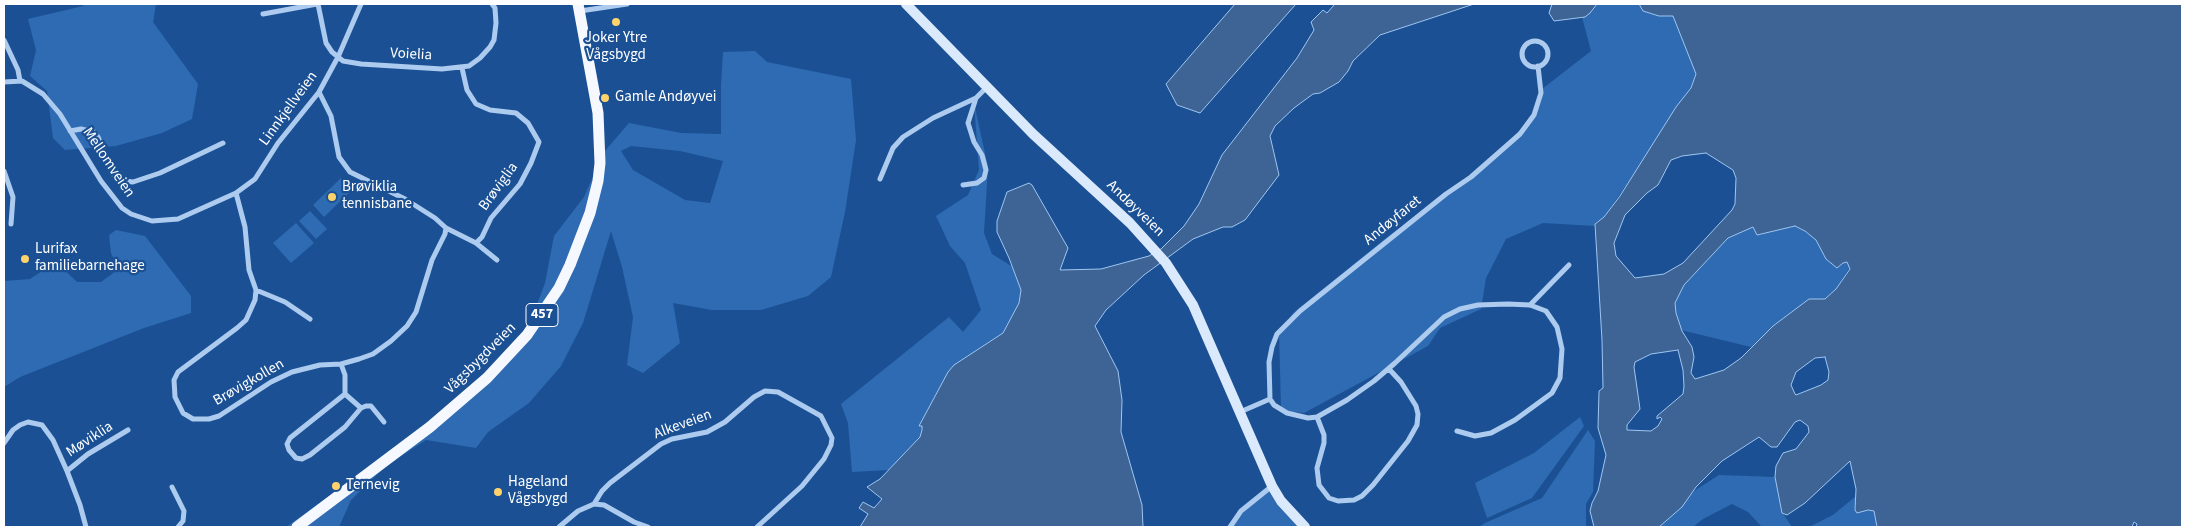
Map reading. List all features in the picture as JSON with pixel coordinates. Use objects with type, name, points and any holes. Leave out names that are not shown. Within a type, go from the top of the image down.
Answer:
[{"type":"main road","name":"Vågsbygdveien","points":[[298,527],[391,458],[474,389],[527,335],[559,288],[590,213],[598,181],[600,163],[598,113],[579,8]]},
{"type":"street","points":[[263,14],[288,11],[317,4],[326,43],[332,52],[338,56]]},
{"type":"street","name":"Linnkjellveien","points":[[236,193],[255,179],[285,133],[319,92],[362,4]]},
{"type":"street","points":[[462,68],[469,66],[480,58],[494,40],[496,23],[495,8],[492,4]]},
{"type":"street","points":[[579,8],[627,4]]},
{"type":"street","name":"Andøyveien","points":[[906,4],[1033,134],[1130,223],[1166,263],[1193,305],[1272,486],[1281,501],[1305,527]]},
{"type":"street","points":[[4,40],[18,70],[20,81],[4,82]]},
{"type":"street","name":"Andøyfaret","points":[[1532,41],[1540,42],[1547,48],[1547,57],[1538,66],[1528,64],[1522,54],[1524,46],[1532,41]]},
{"type":"street","name":"Voielia","points":[[338,56],[343,61],[361,64],[432,69],[462,68]]},
{"type":"street","name":"Andøyfaret","points":[[1270,399],[1269,362],[1272,347],[1278,334],[1300,311],[1446,194],[1471,177],[1520,134],[1534,115],[1542,94],[1538,66]]},
{"type":"street","name":"Brøviglia","points":[[462,68],[467,90],[476,104],[490,110],[516,113],[528,123],[538,142],[531,163],[520,184],[491,218],[482,237],[476,243]]},
{"type":"street","name":"Mellomveien","points":[[20,81],[43,94],[60,114],[115,202],[126,211],[152,221],[178,219],[236,193]]},
{"type":"street","points":[[880,179],[893,148],[909,132],[976,98],[987,87]]},
{"type":"street","points":[[319,92],[328,107],[339,157],[344,165],[355,174],[425,211],[446,228],[476,243],[497,260]]},
{"type":"street","points":[[963,185],[977,183],[984,178],[986,170],[982,155],[974,142],[968,124],[976,98]]},
{"type":"street","name":"Mellomveien","points":[[70,131],[81,129],[94,132],[98,137],[113,174],[125,182],[133,182],[160,173],[223,143]]},
{"type":"street","points":[[4,170],[13,197],[10,224]]},
{"type":"street","points":[[236,193],[245,227],[249,270],[256,290],[285,302],[310,319]]},
{"type":"street","name":"Brøvigkollen","points":[[256,290],[255,300],[246,320],[178,372],[174,380],[175,397],[183,413],[193,419],[210,419],[227,412],[271,382],[292,372],[320,365],[341,364],[367,357],[391,341],[413,319],[422,296],[432,260],[446,228]]},
{"type":"street","points":[[1530,305],[1569,265]]},
{"type":"street","points":[[1240,412],[1270,399],[1274,405],[1287,413],[1308,418],[1317,417],[1347,400],[1389,369],[1444,317],[1460,309],[1498,304],[1530,305],[1546,311],[1557,327],[1561,338],[1562,360],[1557,386],[1543,400],[1515,420],[1491,433],[1475,436],[1457,431]]},
{"type":"street","points":[[341,364],[344,375],[345,394],[361,408]]},
{"type":"street","points":[[1317,417],[1322,429],[1324,443],[1317,468],[1319,485],[1329,498],[1354,500],[1362,496],[1402,448],[1417,425],[1418,414],[1416,406],[1401,382],[1389,369]]},
{"type":"street","name":"Alkeveien","points":[[559,527],[578,510],[594,504],[602,491],[610,483],[661,444],[707,432],[725,422],[754,397],[765,392],[778,392],[821,416],[832,438],[831,445],[824,459],[802,486],[757,527]]},
{"type":"street","points":[[345,394],[290,438],[287,444],[289,450],[296,458],[302,459],[319,449],[351,422],[361,408],[370,406],[384,422]]},
{"type":"street","points":[[4,442],[13,430],[20,425],[28,422],[42,425],[53,440],[67,471],[86,527]]},
{"type":"street","name":"Møviklia","points":[[67,471],[88,454],[128,430]]},
{"type":"street","points":[[1230,527],[1241,511],[1272,486]]},
{"type":"street","points":[[172,487],[184,511],[183,521],[178,527]]},
{"type":"street","points":[[594,504],[604,505],[634,522],[648,527]]},
{"type":"shaded area","points":[[84,4],[156,4],[153,22],[198,84],[192,119],[162,133],[116,146],[65,150],[53,138],[47,91],[30,76],[36,50],[28,19],[83,6]]},
{"type":"shaded area","points":[[1235,4],[1296,4],[1200,113],[1177,105],[1166,84]]},
{"type":"shaded area","points":[[1335,4],[1474,4],[1380,35],[1353,61],[1339,82],[1320,93],[1313,94],[1294,108],[1275,126],[1270,136],[1279,175],[1245,220],[1232,227],[1223,227],[1193,239],[1144,275],[1106,310],[1095,326],[1118,371],[1122,400],[1121,432],[1142,505],[1143,527],[860,527],[868,514],[859,508],[863,502],[874,508],[882,499],[867,487],[880,479],[920,437],[922,426],[919,426],[948,372],[954,365],[1003,333],[1019,303],[1021,290],[997,232],[997,221],[1007,192],[1029,183],[1032,185],[1068,248],[1060,270],[1101,269],[1149,256],[1161,249],[1184,226],[1199,204],[1222,155],[1297,58],[1314,30],[1311,22],[1323,10],[1327,13]]},
{"type":"shaded area","points":[[1552,4],[1597,4],[1585,17],[1554,21],[1549,13]]},
{"type":"shaded area","points":[[1597,4],[1639,4],[1643,11],[1659,16],[1673,16],[1696,73],[1691,88],[1676,107],[1648,154],[1604,217],[1596,222],[1595,226],[1543,223],[1506,239],[1486,278],[1481,309],[1440,328],[1428,346],[1304,413],[1286,411],[1281,407],[1279,333],[1293,313],[1391,234],[1437,203],[1498,153],[1534,115],[1542,89],[1591,51],[1582,17],[1590,13]]},
{"type":"shaded area","points":[[1639,4],[2182,4],[2182,527],[2136,527],[2137,524],[2134,522],[2132,527],[1877,527],[1874,511],[1868,510],[1857,513],[1855,510],[1856,489],[1850,461],[1805,503],[1787,515],[1782,513],[1775,477],[1776,466],[1783,453],[1796,449],[1809,432],[1808,426],[1800,420],[1795,422],[1777,447],[1771,447],[1759,437],[1722,461],[1696,487],[1682,507],[1659,527],[1594,527],[1590,511],[1598,491],[1606,455],[1598,428],[1599,391],[1603,388],[1595,224],[1604,217],[1620,196],[1676,107],[1691,88],[1696,74],[1673,16],[1659,16],[1643,11]],"holes":[[[1706,153],[1733,170],[1736,178],[1735,204],[1732,210],[1683,263],[1664,274],[1635,278],[1616,256],[1614,243],[1625,215],[1658,185],[1671,160],[1682,156]],[[1795,226],[1816,240],[1826,259],[1837,268],[1847,262],[1850,269],[1836,289],[1825,299],[1809,299],[1773,326],[1741,358],[1724,370],[1695,379],[1691,373],[1694,357],[1692,347],[1682,331],[1675,303],[1684,285],[1728,238],[1753,227],[1757,235]],[[1678,350],[1683,370],[1683,394],[1657,416],[1657,419],[1660,417],[1662,419],[1658,426],[1651,431],[1627,430],[1627,425],[1640,409],[1634,367],[1635,362],[1651,354]],[[1825,357],[1829,372],[1828,380],[1821,385],[1796,395],[1791,385],[1796,372],[1815,358]]]},
{"type":"shaded area","points":[[755,51],[767,62],[851,79],[856,140],[845,212],[831,277],[808,296],[761,310],[712,310],[673,303],[680,343],[643,373],[627,365],[633,317],[622,267],[611,231],[583,323],[561,366],[529,403],[488,432],[476,448],[426,440],[387,465],[351,500],[339,527],[286,527],[421,430],[495,365],[528,328],[545,283],[554,236],[584,197],[604,152],[629,123],[681,133],[721,134],[723,52]],"holes":[[[631,146],[680,151],[723,161],[710,203],[685,200],[633,170],[621,151]]]},
{"type":"shaded area","points":[[974,103],[988,167],[984,233],[992,254],[1013,267],[1021,290],[1019,303],[1003,333],[954,365],[922,426],[923,432],[920,437],[894,465],[889,470],[852,472],[848,423],[841,404],[949,317],[963,332],[981,310],[965,263],[950,246],[936,216],[968,195],[979,170]]},
{"type":"shaded area","name":"Brøviklia tennisbane","points":[[341,178],[352,190],[324,217],[313,205]]},
{"type":"shaded area","points":[[310,211],[327,229],[316,239],[299,221]]},
{"type":"shaded area","points":[[296,223],[314,243],[291,263],[273,243]]},
{"type":"shaded area","points":[[1795,226],[1816,240],[1826,259],[1837,268],[1847,262],[1850,267],[1836,289],[1825,299],[1809,299],[1773,326],[1751,347],[1681,330],[1675,303],[1684,285],[1728,238],[1753,227],[1757,235]]},
{"type":"shaded area","points":[[116,230],[145,236],[191,296],[191,313],[144,328],[20,377],[4,387],[4,281],[30,279],[56,262],[77,282],[101,282],[116,271],[117,266],[111,253],[109,235]]},
{"type":"shaded area","points":[[1580,417],[1584,426],[1532,498],[1487,518],[1475,483],[1534,453]]},
{"type":"shaded area","points":[[1588,430],[1595,441],[1593,492],[1586,504],[1586,527],[1479,527],[1542,498]]},
{"type":"shaded area","points":[[1719,475],[1775,477],[1782,512],[1792,527],[1762,527],[1748,512],[1732,504],[1703,519],[1693,527],[1659,527],[1682,507],[1694,491]]},
{"type":"shaded area","points":[[1271,485],[1308,527],[1229,527]]},
{"type":"shaded area","points":[[1856,496],[1855,510],[1874,511],[1877,527],[1809,527],[1833,515]]},
{"type":"place","name":"Joker Ytre Vågsbygd","points":[[616,22]]},
{"type":"place","name":"Gamle Andøyvei","points":[[605,98]]},
{"type":"place","name":"Brøviklia tennisbane","points":[[332,197]]},
{"type":"place","name":"Lurifax familiebarnehage","points":[[25,259]]},
{"type":"place","name":"Ternevig","points":[[336,486]]},
{"type":"place","name":"Hageland Vågsbygd","points":[[498,492]]}]
